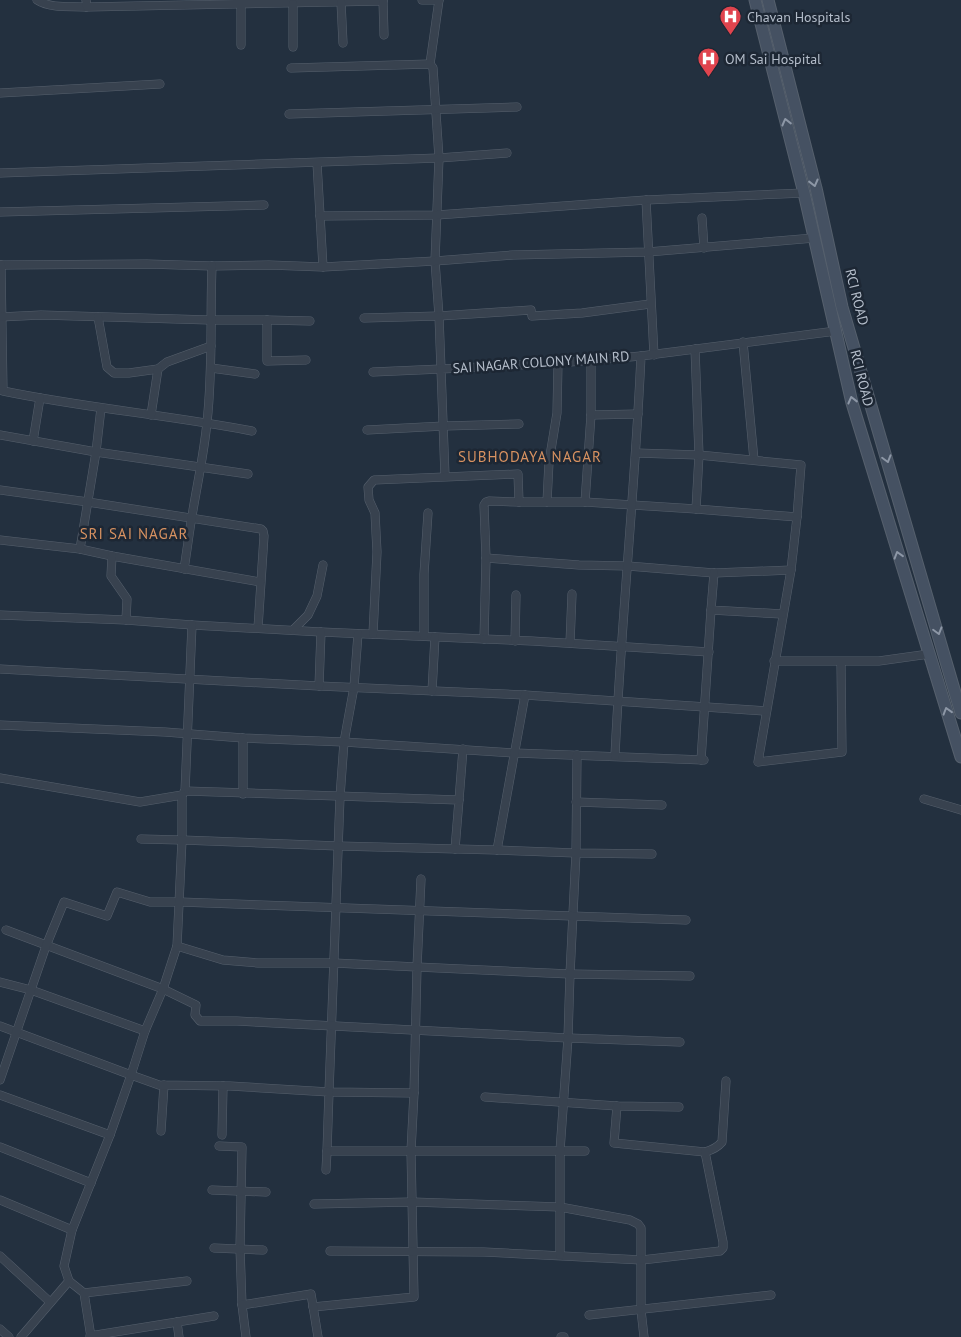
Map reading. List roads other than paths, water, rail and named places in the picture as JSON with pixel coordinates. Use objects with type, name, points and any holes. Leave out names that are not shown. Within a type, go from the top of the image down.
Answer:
[{"type":"main road","name":"RCI ROAD","points":[[755,0],[804,193],[852,402],[961,757]]},
{"type":"main road","name":"RCI ROAD","points":[[768,0],[807,152],[842,307],[961,713]]},
{"type":"main road","points":[[795,156],[807,152]]},
{"type":"main road","points":[[916,612],[930,606]]},
{"type":"street","points":[[37,0],[42,4],[50,6],[241,2],[293,4],[383,0],[384,35]]},
{"type":"street","points":[[422,0],[439,0],[430,64],[433,68],[439,158],[435,262],[445,476]]},
{"type":"street","points":[[241,2],[241,45]]},
{"type":"street","points":[[341,2],[343,42]]},
{"type":"street","points":[[293,4],[294,47]]},
{"type":"street","points":[[291,68],[430,64]]},
{"type":"street","points":[[0,93],[160,84]]},
{"type":"street","points":[[289,114],[517,107]]},
{"type":"street","points":[[0,173],[317,163],[507,153]]},
{"type":"street","points":[[317,163],[323,268]]},
{"type":"street","points":[[320,216],[437,215],[646,200],[804,193]]},
{"type":"street","points":[[646,200],[654,354]]},
{"type":"street","points":[[0,212],[264,205]]},
{"type":"street","points":[[702,218],[704,248]]},
{"type":"street","points":[[252,431],[207,422],[101,408],[3,391],[0,265],[147,264],[323,268],[435,262],[514,255],[648,252],[814,238]]},
{"type":"street","points":[[184,568],[207,422],[211,368],[212,266]]},
{"type":"street","points":[[364,318],[439,316],[531,310],[532,316],[540,316],[582,313],[650,304]]},
{"type":"street","points":[[1,317],[41,316],[310,322]]},
{"type":"street","points":[[98,317],[106,367],[114,373],[158,369],[167,362],[211,346]]},
{"type":"street","points":[[267,320],[267,361],[306,360]]},
{"type":"street","name":"SAI NAGAR COLONY MAIN RD","points":[[373,372],[558,363],[641,356],[836,332]]},
{"type":"street","points":[[743,342],[754,460]]},
{"type":"street","points":[[695,349],[699,455],[696,509]]},
{"type":"street","points":[[615,756],[641,356]]},
{"type":"street","points":[[585,502],[591,414],[591,360]]},
{"type":"street","points":[[547,502],[549,462],[556,413],[558,363]]},
{"type":"street","points":[[211,368],[255,374]]},
{"type":"street","points":[[151,414],[158,369]]},
{"type":"street","points":[[33,441],[40,398]]},
{"type":"street","points":[[80,549],[96,452],[101,408]]},
{"type":"street","points":[[591,414],[638,414]]},
{"type":"street","points":[[367,430],[519,424]]},
{"type":"street","points":[[0,435],[96,452],[248,474]]},
{"type":"street","points":[[636,453],[699,455],[801,465],[791,570],[758,762],[842,752],[841,662]]},
{"type":"street","points":[[373,634],[377,552],[375,513],[368,487],[374,480],[518,474],[519,502]]},
{"type":"street","points":[[0,490],[256,527],[263,531],[258,628]]},
{"type":"street","points":[[484,639],[486,558],[484,505],[486,502],[632,504],[797,517]]},
{"type":"street","points":[[424,636],[424,574],[428,513]]},
{"type":"street","points":[[0,540],[80,549],[260,582]]},
{"type":"street","points":[[112,556],[111,576],[127,599],[126,620]]},
{"type":"street","points":[[486,558],[714,573],[791,570]]},
{"type":"street","points":[[293,630],[308,615],[317,596],[323,565]]},
{"type":"street","points":[[0,724],[155,731],[242,738],[344,742],[515,753],[703,760],[704,706],[714,573]]},
{"type":"street","points":[[570,643],[572,594]]},
{"type":"street","points":[[515,641],[516,595]]},
{"type":"street","points":[[711,610],[782,614]]},
{"type":"street","points":[[0,615],[570,643],[709,652]]},
{"type":"street","points":[[192,625],[177,946],[163,989],[145,1031],[110,1135],[72,1230],[64,1266],[69,1281],[84,1294],[90,1337],[214,1316]]},
{"type":"street","points":[[319,686],[321,632]]},
{"type":"street","points":[[326,1170],[340,797],[344,742],[354,687],[358,634]]},
{"type":"street","points":[[432,691],[435,637]]},
{"type":"street","points":[[774,661],[879,661],[929,654]]},
{"type":"street","points":[[0,669],[618,701],[766,711]]},
{"type":"street","points":[[497,850],[525,696]]},
{"type":"street","points":[[242,738],[243,794]]},
{"type":"street","points":[[455,849],[463,749]]},
{"type":"street","points":[[560,1255],[560,1151],[568,1038],[576,853],[577,755]]},
{"type":"street","points":[[0,778],[140,802],[184,793],[459,800]]},
{"type":"street","points":[[924,799],[961,810]]},
{"type":"street","points":[[576,802],[662,804]]},
{"type":"street","points":[[141,838],[338,846],[652,854]]},
{"type":"street","points":[[313,1307],[414,1296],[411,1151],[420,879]]},
{"type":"street","points":[[0,1080],[46,946],[64,902],[107,916],[117,892],[150,902],[686,920]]},
{"type":"street","points":[[6,930],[163,989],[196,1005],[195,1015],[200,1021],[236,1021],[680,1042]]},
{"type":"street","points":[[177,946],[223,960],[258,963],[334,963],[570,974],[690,976]]},
{"type":"street","points":[[0,982],[31,990],[145,1031]]},
{"type":"street","points":[[0,1026],[159,1085],[223,1086],[329,1092],[414,1093]]},
{"type":"street","points":[[617,1106],[614,1144],[705,1152],[719,1146],[722,1142],[726,1081]]},
{"type":"street","points":[[161,1131],[164,1085]]},
{"type":"street","points":[[222,1134],[223,1086]]},
{"type":"street","points":[[0,1095],[110,1135]]},
{"type":"street","points":[[485,1097],[617,1106],[679,1107]]},
{"type":"street","points":[[219,1146],[242,1147],[240,1248],[242,1304],[246,1337]]},
{"type":"street","points":[[0,1147],[91,1183]]},
{"type":"street","points":[[327,1151],[585,1151]]},
{"type":"street","points":[[330,1251],[484,1252],[642,1260],[720,1252],[723,1248],[723,1242],[705,1152]]},
{"type":"street","points":[[212,1190],[266,1192]]},
{"type":"street","points":[[0,1200],[72,1230]]},
{"type":"street","points":[[314,1204],[412,1202],[560,1207],[630,1220],[641,1228],[641,1310],[644,1337]]},
{"type":"street","points":[[214,1248],[262,1250]]},
{"type":"street","points":[[0,1256],[50,1302]]},
{"type":"street","points":[[21,1337],[69,1281]]},
{"type":"street","points":[[84,1294],[187,1281]]},
{"type":"street","points":[[242,1304],[311,1294],[318,1337]]},
{"type":"street","points":[[588,1315],[771,1295]]},
{"type":"street","points":[[177,1322],[179,1337]]},
{"type":"street","points":[[0,1328],[10,1337]]},
{"type":"place","name":"Chavan Hospitals","points":[[731,36]]},
{"type":"place","name":"OM Sai Hospital","points":[[709,78]]},
{"type":"district","name":"SUBHODAYA NAGAR","points":[[530,456]]},
{"type":"district","name":"SRI SAI NAGAR","points":[[134,533]]}]
